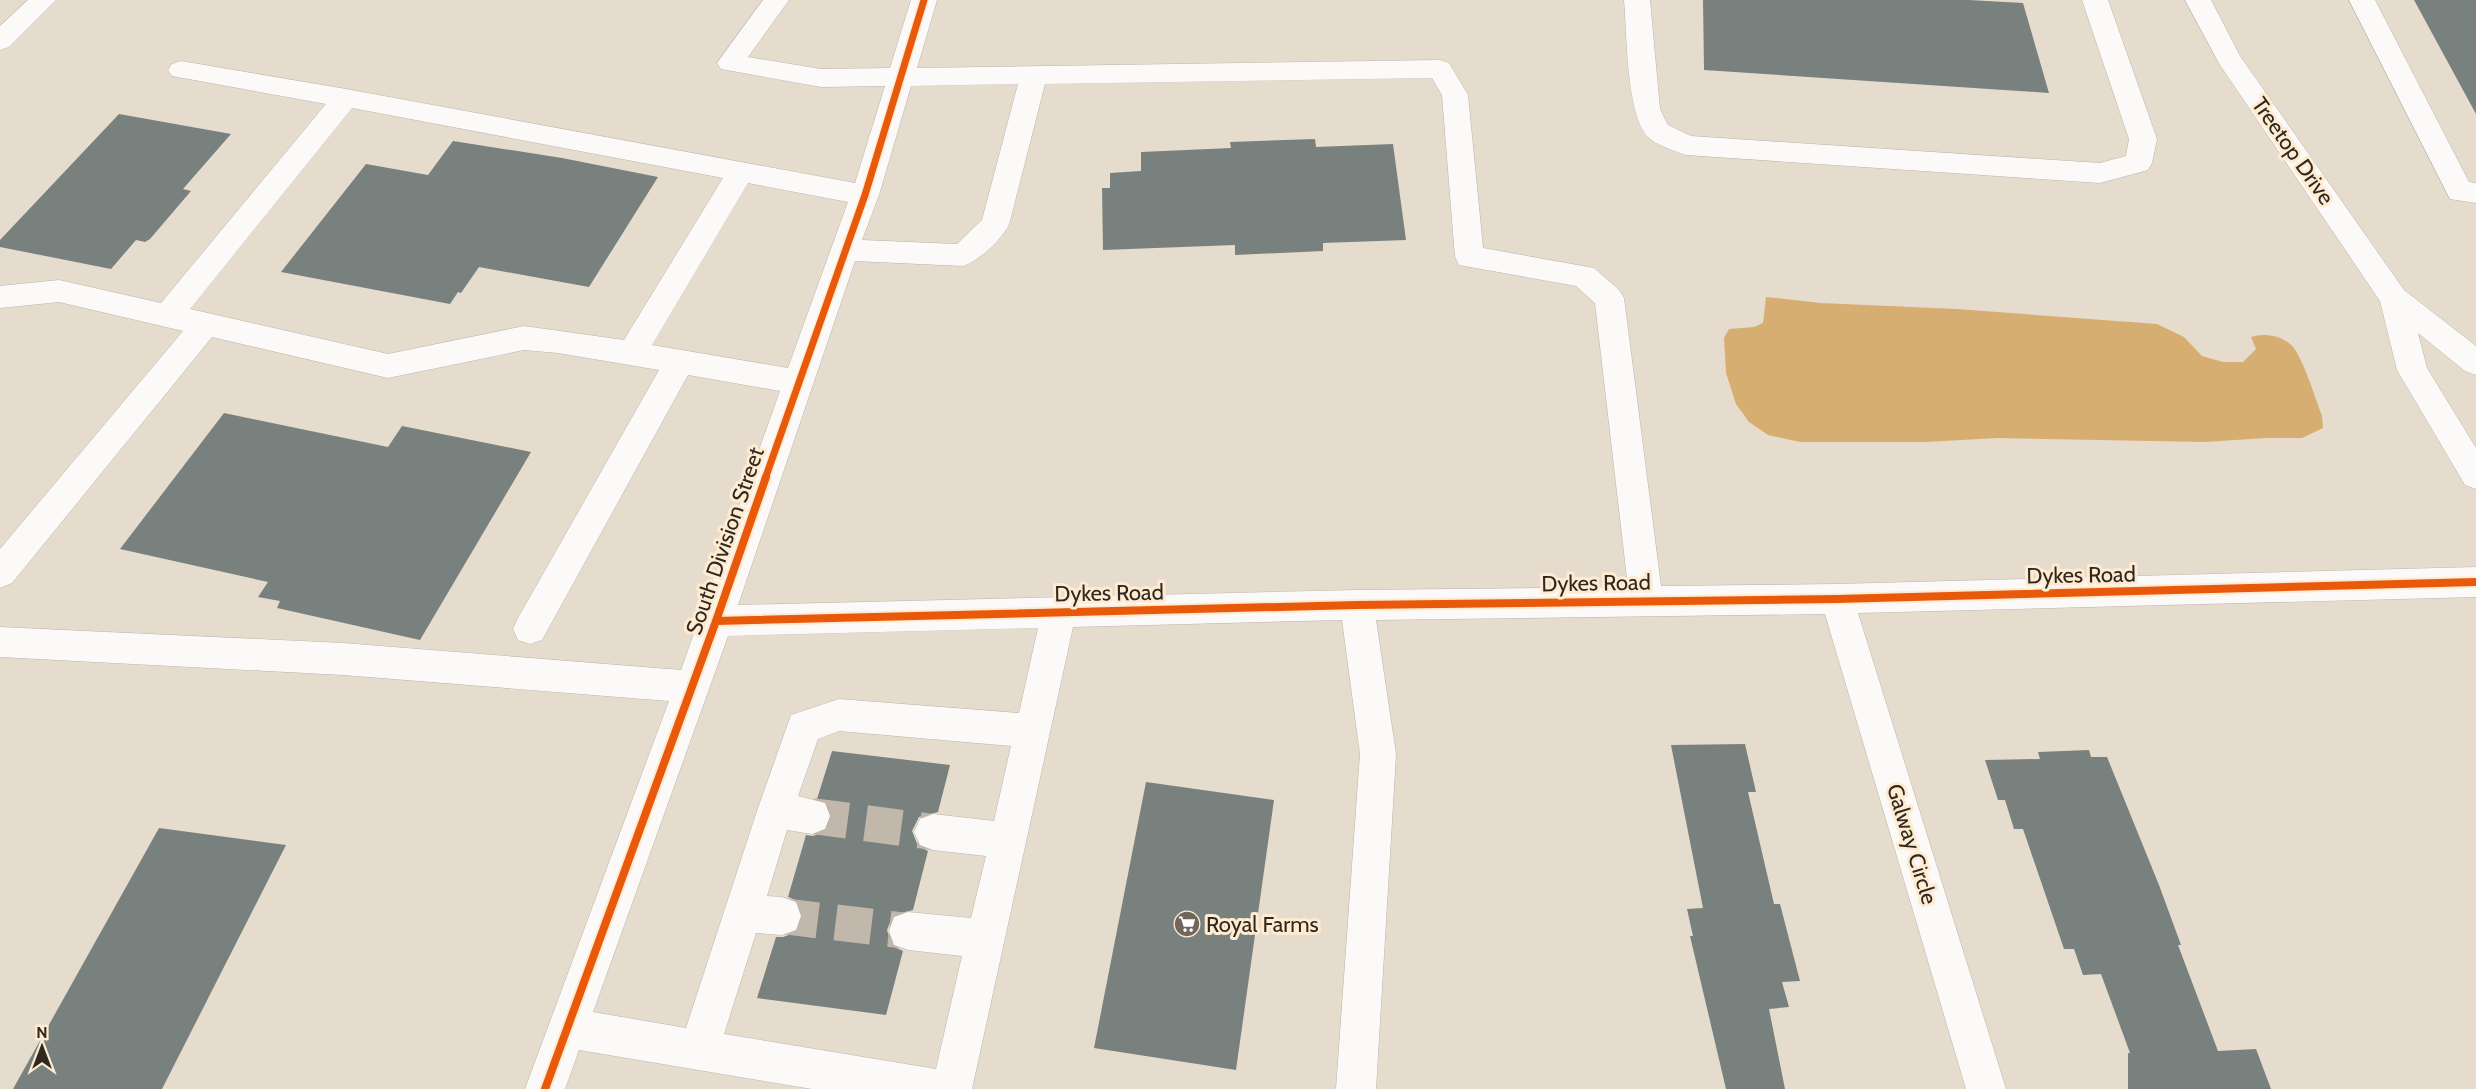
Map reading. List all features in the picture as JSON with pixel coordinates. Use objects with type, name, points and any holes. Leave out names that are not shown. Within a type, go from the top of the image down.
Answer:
[{"type":"street","points":[[0,41],[44,0]]},
{"type":"street","points":[[776,0],[730,63],[821,78],[900,75],[1440,69],[1455,95],[1469,257],[1584,276],[1609,298],[1646,600]]},
{"type":"street","name":"South Division Street","points":[[545,1089],[716,621],[844,250],[866,195],[924,0]]},
{"type":"street","points":[[1637,0],[1647,109],[1658,131],[1686,145],[2100,173],[2138,164],[2143,139],[2095,0]]},
{"type":"street","name":"Treetop Drive","points":[[2198,0],[2229,59],[2394,298],[2476,363]]},
{"type":"street","points":[[2362,0],[2460,192],[2476,193]]},
{"type":"street","points":[[182,70],[346,98],[866,195]]},
{"type":"street","points":[[844,250],[963,255],[995,225],[1034,74]]},
{"type":"street","points":[[167,316],[346,98]]},
{"type":"street","points":[[632,353],[741,172]]},
{"type":"street","points":[[0,297],[59,291],[204,326],[388,366],[524,338],[558,341],[800,382]]},
{"type":"street","name":"Treetop Drive","points":[[2394,298],[2412,370],[2476,476]]},
{"type":"street","points":[[0,573],[204,326]]},
{"type":"street","points":[[530,628],[680,361]]},
{"type":"street","name":"Dykes Road","points":[[716,621],[1357,605],[1837,599],[2476,582]]},
{"type":"street","name":"Galway Circle","points":[[1837,599],[1986,1089]]},
{"type":"street","points":[[1356,1089],[1378,754],[1357,605]]},
{"type":"street","points":[[952,1089],[1059,612]]},
{"type":"street","points":[[0,642],[343,659],[692,687]]},
{"type":"street","points":[[699,1050],[804,727],[839,714],[1032,731]]},
{"type":"street","points":[[775,811],[812,816]]},
{"type":"street","points":[[933,832],[1007,840]]},
{"type":"street","points":[[743,913],[782,916]]},
{"type":"street","points":[[908,931],[986,939]]},
{"type":"street","points":[[568,1028],[934,1089]]},
{"type":"shaded area","points":[[1766,297],[1821,303],[1957,309],[2157,324],[2184,337],[2202,356],[2223,362],[2243,362],[2256,349],[2251,337],[2275,336],[2292,346],[2300,358],[2322,416],[2323,428],[2302,438],[2204,442],[1998,438],[1925,442],[1800,442],[1768,435],[1749,422],[1736,404],[1726,373],[1724,338],[1729,329],[1754,327],[1763,323]]},
{"type":"building","points":[[1703,0],[1969,0],[2023,3],[2049,93],[1704,70]]},
{"type":"building","points":[[2414,0],[2476,0],[2476,114]]},
{"type":"building","points":[[119,114],[231,134],[183,189],[191,191],[150,239],[145,242],[136,240],[111,269],[0,247],[0,240]]},
{"type":"building","points":[[1315,139],[1316,147],[1393,144],[1406,240],[1323,243],[1323,251],[1235,255],[1235,245],[1103,250],[1102,188],[1110,188],[1110,173],[1141,171],[1141,152],[1231,148],[1230,142]]},
{"type":"building","points":[[453,141],[562,158],[658,177],[589,287],[479,267],[461,293],[458,292],[450,304],[281,272],[366,164],[428,175]]},
{"type":"building","points":[[224,413],[388,447],[402,426],[531,452],[420,640],[277,608],[280,601],[258,597],[268,582],[120,549]]},
{"type":"building","points":[[1745,744],[1756,792],[1748,792],[1774,904],[1780,904],[1800,981],[1782,982],[1789,1007],[1769,1009],[1785,1089],[1726,1089],[1690,936],[1693,936],[1687,909],[1703,908],[1671,745]]},
{"type":"building","points":[[2089,750],[2091,757],[2107,757],[2159,885],[2181,945],[2178,945],[2218,1051],[2256,1049],[2271,1089],[2128,1089],[2128,1053],[2130,1053],[2101,974],[2083,975],[2074,949],[2064,949],[2023,829],[2014,829],[2005,800],[1998,800],[1985,760],[2040,759],[2038,752]]},
{"type":"building","points":[[832,751],[950,765],[938,812],[919,817],[912,831],[918,846],[928,851],[913,910],[893,915],[887,930],[892,946],[903,951],[886,1015],[757,998],[776,937],[797,932],[803,917],[798,901],[788,897],[806,835],[813,836],[826,831],[832,817],[827,802],[817,799]]},
{"type":"building","name":"Royal Farms","points":[[1146,782],[1274,800],[1236,1070],[1094,1048]]},
{"type":"building","points":[[159,828],[286,845],[162,1089],[13,1089]]},
{"type":"tunnel","points":[[812,816],[933,832]]},
{"type":"tunnel","points":[[782,916],[908,931]]},
{"type":"cycle path","points":[[545,1089],[716,621],[865,195],[924,0]]},
{"type":"cycle path","points":[[716,621],[1357,605],[1837,599],[2476,582]]},
{"type":"place","name":"Royal Farms","points":[[1187,924]]}]
